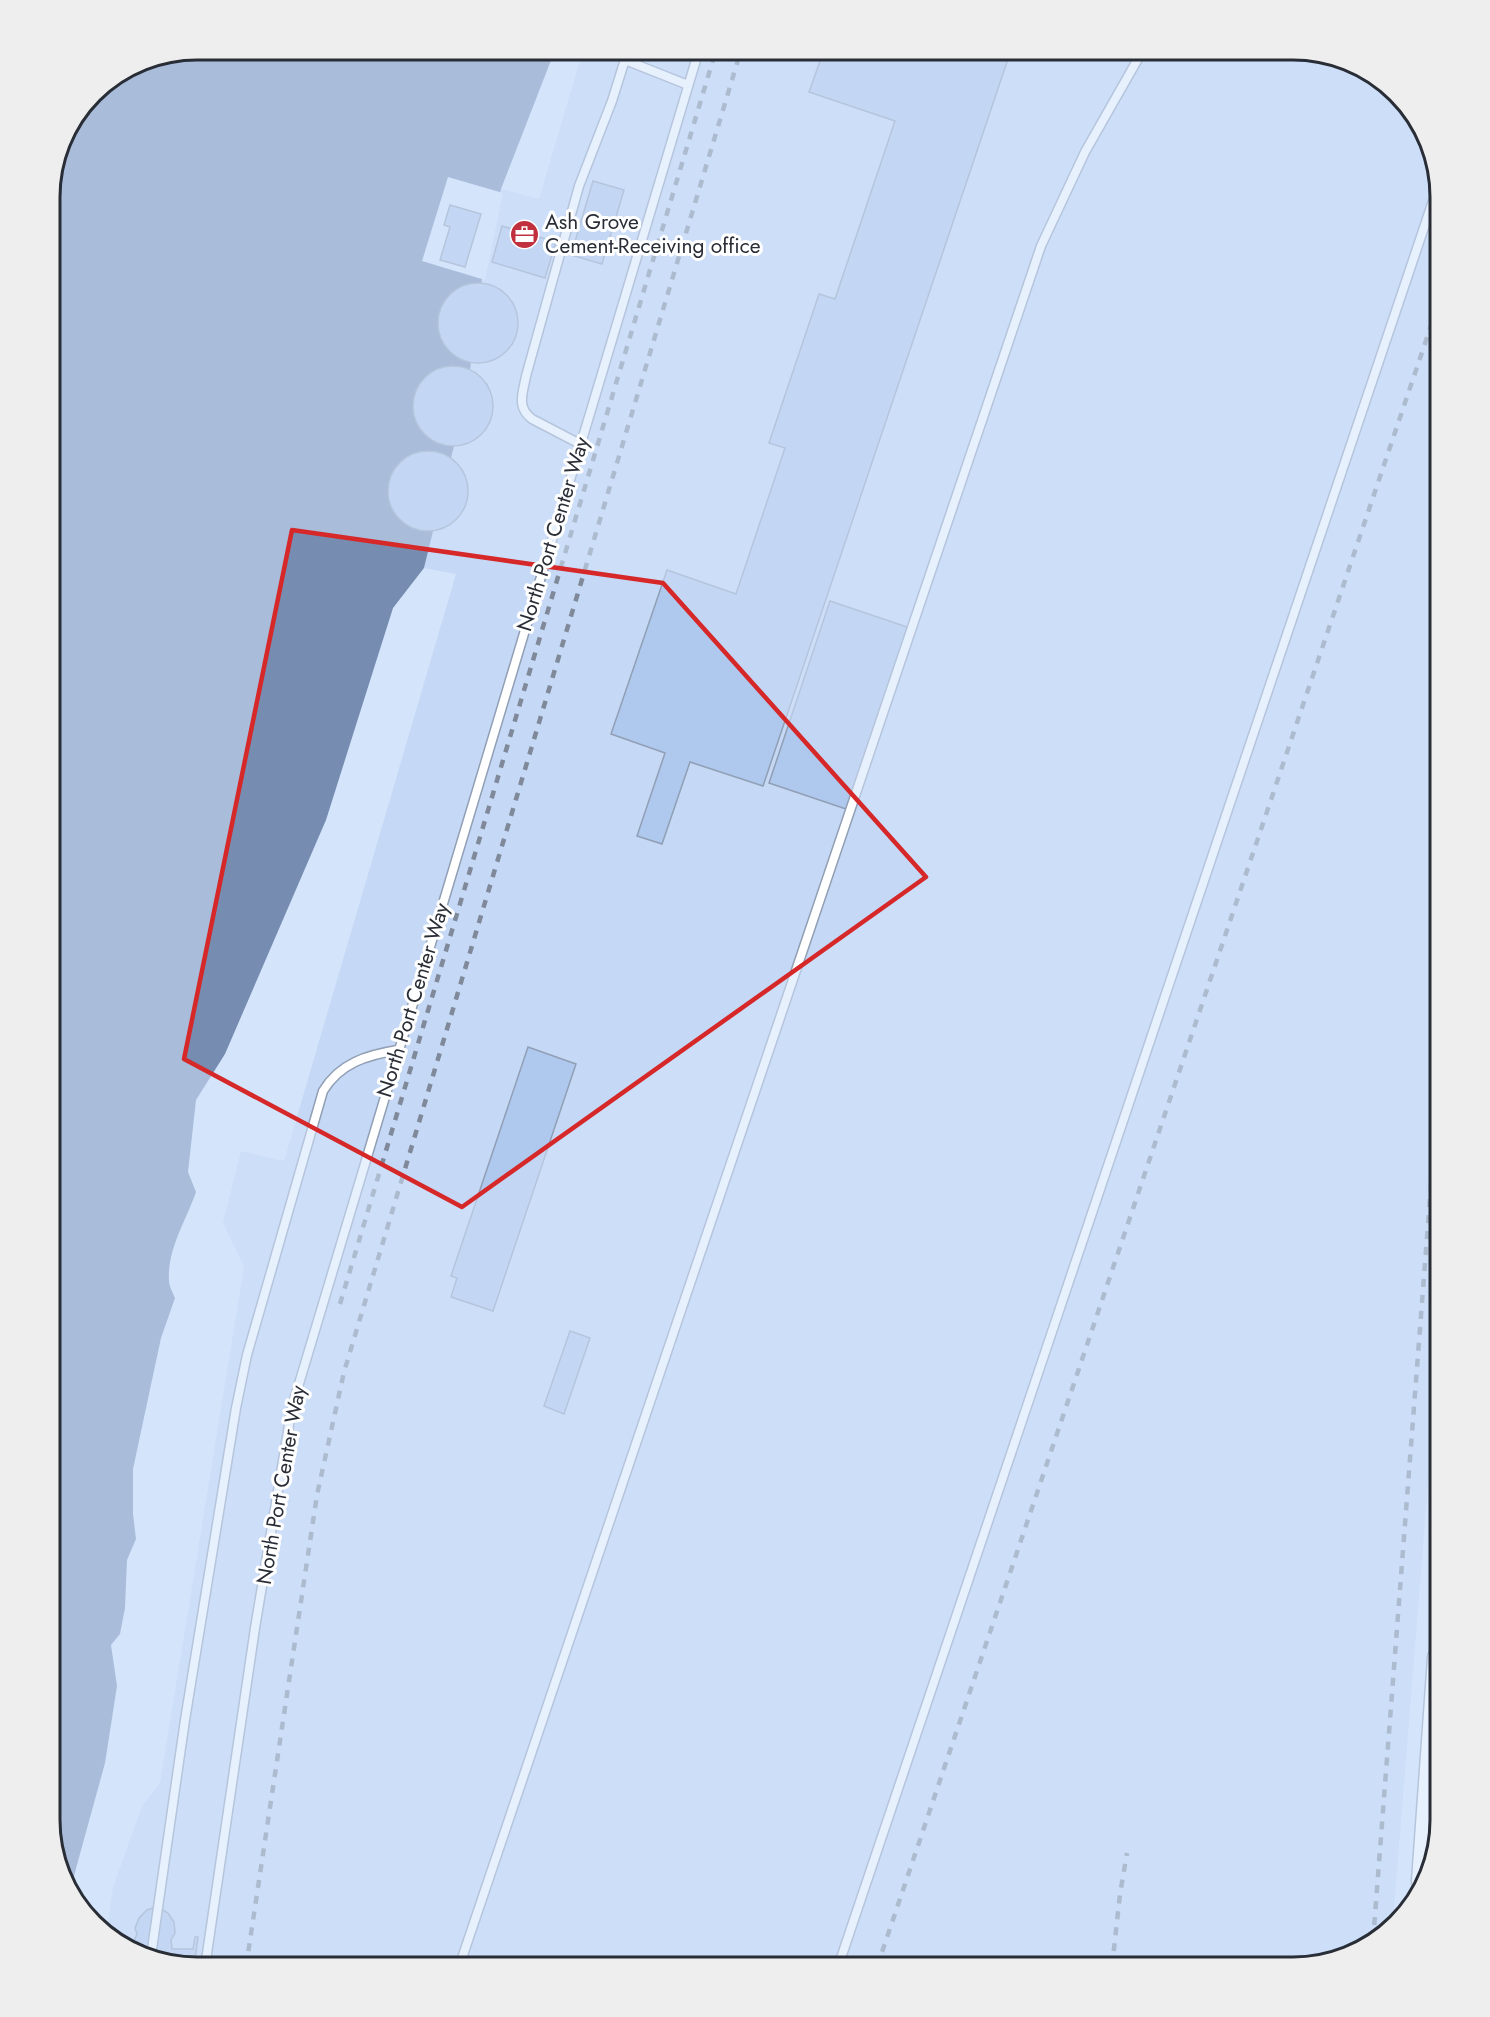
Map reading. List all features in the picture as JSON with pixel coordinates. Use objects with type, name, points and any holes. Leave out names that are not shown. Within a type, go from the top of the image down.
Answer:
[{"type":"main road","points":[[1426,1850],[1430,1797]]},
{"type":"lane","points":[[580,444],[532,419],[524,413],[521,404],[526,376],[579,186],[607,116],[625,60],[688,85]]},
{"type":"lane","name":"North Port Center Way","points":[[207,1957],[287,1432],[398,1050],[696,60]]},
{"type":"lane","points":[[462,1957],[1041,246],[1085,152],[1137,60]]},
{"type":"lane","points":[[841,1957],[1430,210]]},
{"type":"lane","points":[[152,1950],[226,1464],[247,1355],[323,1091],[343,1067],[363,1058],[398,1050]]},
{"type":"highlighted area","points":[[292,530],[663,583],[926,877],[462,1207],[184,1059]]},
{"type":"shaded area","points":[[188,60],[551,60],[501,189],[483,271],[467,393],[424,568],[393,608],[326,820],[225,1054],[196,1100],[188,1172],[196,1192],[171,1258],[169,1283],[175,1298],[161,1338],[133,1469],[133,1514],[136,1539],[127,1560],[125,1608],[120,1634],[111,1645],[117,1686],[105,1763],[73,1879],[61,1838],[60,1820],[60,188],[67,153],[78,128],[100,100],[136,74],[170,63]]},
{"type":"shaded area","points":[[580,60],[1302,60],[1345,70],[1362,78],[1396,107],[1416,136],[1429,179],[1430,197],[1430,1460],[1394,1912],[1369,1934],[1354,1943],[1311,1956],[1293,1957],[188,1957],[153,1950],[136,1943],[108,1924],[113,1887],[142,1806],[160,1783],[244,1267],[223,1223],[241,1151],[284,1161],[456,574],[424,568],[467,393],[483,271],[501,189],[539,199]]},
{"type":"pier","points":[[448,177],[503,193],[485,280],[422,261]]},
{"type":"building","points":[[820,60],[1008,60],[763,786],[690,762],[662,844],[637,836],[665,753],[611,734],[667,570],[736,594],[785,448],[769,443],[819,294],[835,299],[895,121],[809,92]]},
{"type":"building","points":[[593,181],[624,190],[602,264],[571,255]]},
{"type":"building","points":[[450,205],[481,214],[465,267],[440,260],[450,227],[444,225]]},
{"type":"building","points":[[502,226],[556,242],[545,278],[492,262]]},
{"type":"building","points":[[478,283],[493,286],[506,295],[515,308],[518,323],[515,338],[506,351],[493,360],[478,363],[463,360],[450,351],[441,338],[438,323],[441,308],[450,295],[463,286]]},
{"type":"building","points":[[453,366],[468,369],[481,378],[490,391],[493,406],[490,421],[481,434],[468,443],[453,446],[438,443],[425,434],[416,421],[413,406],[416,391],[425,378],[438,369]]},
{"type":"building","points":[[428,451],[443,454],[456,463],[465,476],[468,491],[465,506],[456,519],[443,528],[428,531],[413,528],[400,519],[391,506],[388,491],[391,476],[400,463],[413,454]]},
{"type":"building","points":[[830,601],[910,628],[849,810],[769,783]]},
{"type":"building","points":[[528,1047],[576,1064],[493,1311],[451,1297],[457,1278],[451,1276]]},
{"type":"building","points":[[570,1331],[590,1338],[564,1414],[544,1406]]},
{"type":"building","points":[[161,1909],[168,1913],[174,1922],[175,1933],[171,1940],[172,1949],[193,1949],[195,1937],[198,1937],[195,1957],[153,1950],[134,1942],[139,1918],[147,1910]]},
{"type":"railway","points":[[340,1304],[713,60]]},
{"type":"railway","points":[[248,1957],[317,1495],[344,1372],[738,60]]},
{"type":"railway","points":[[880,1957],[1430,329]]},
{"type":"railway","points":[[1374,1930],[1430,1198]]},
{"type":"railway","points":[[1113,1957],[1127,1853]]},
{"type":"place","name":"Ash Grove Cement-Receiving office","points":[[524,234]]}]
